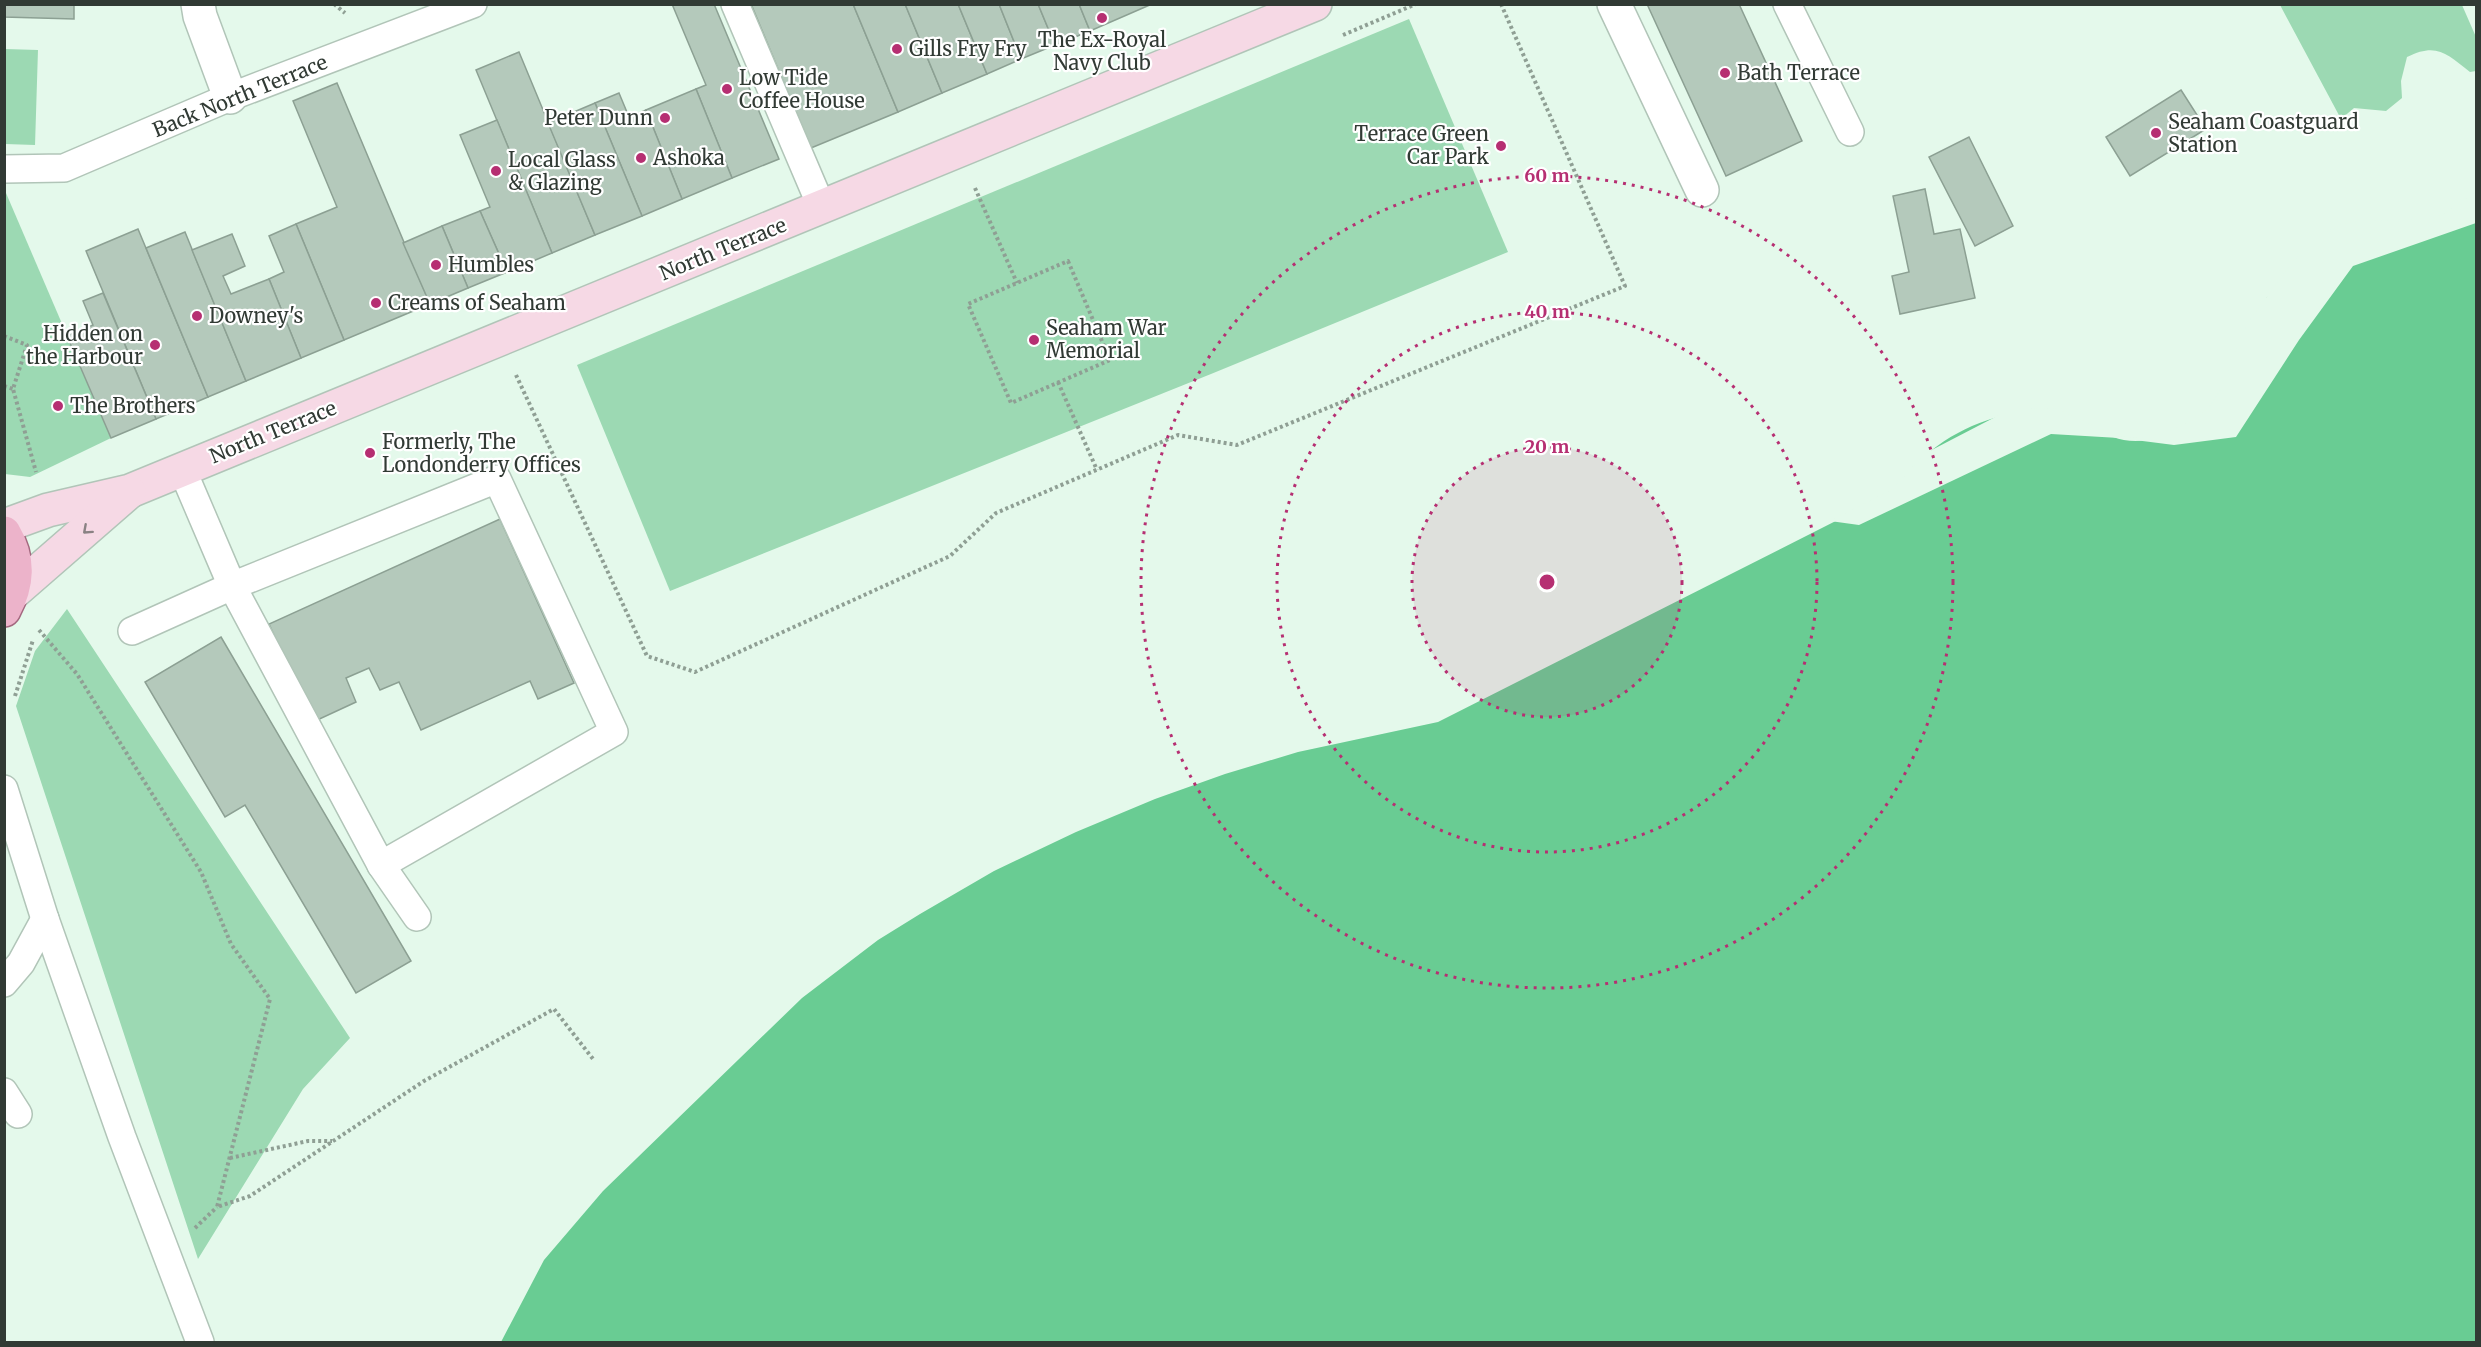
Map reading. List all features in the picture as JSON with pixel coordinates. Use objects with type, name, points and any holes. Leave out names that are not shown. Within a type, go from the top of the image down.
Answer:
[{"type":"main road","name":"North Terrace","points":[[4,526],[48,510],[130,491],[1315,4]]},
{"type":"main road","name":"North Terrace","points":[[9,602],[130,491]]},
{"type":"main road","points":[[4,534],[13,547],[17,571],[9,602]]},
{"type":"street","points":[[198,4],[200,16],[230,97]]},
{"type":"street","points":[[1614,4],[1702,190]]},
{"type":"lane","name":"Back North Terrace","points":[[4,169],[64,168],[230,97],[473,4]]},
{"type":"lane","points":[[735,4],[822,208]]},
{"type":"lane","points":[[1787,4],[1850,132]]},
{"type":"lane","points":[[182,469],[232,586],[381,865],[417,917]]},
{"type":"lane","points":[[132,631],[232,586],[497,479],[614,732],[381,865]]},
{"type":"lane","points":[[4,789],[45,919],[122,1137],[200,1342]]},
{"type":"lane","points":[[4,983],[21,963],[45,919]]},
{"type":"path","points":[[515,374],[647,656],[695,672],[950,556],[996,513],[1178,435],[1237,445],[1625,286],[1501,4]]},
{"type":"path","points":[[958,152],[1017,283]]},
{"type":"path","points":[[1068,261],[1110,360],[1058,382],[1011,403],[968,304],[1068,261]]},
{"type":"path","points":[[4,336],[27,345],[13,389],[48,510]]},
{"type":"path","points":[[1058,382],[1097,470]]},
{"type":"path","points":[[4,386],[13,389]]},
{"type":"path","points":[[15,696],[36,627],[41,620]]},
{"type":"path","points":[[36,627],[83,684],[201,872],[231,944],[270,999],[217,1207],[250,1196],[424,1081],[554,1010],[593,1059]]},
{"type":"path","points":[[230,1158],[308,1141],[333,1141]]},
{"type":"shaded area","points":[[2280,5],[2462,5],[2476,37],[2476,71],[2470,72],[2441,52],[2426,50],[2417,53],[2407,57],[2401,81],[2402,98],[2386,111],[2354,108],[2341,119]]},
{"type":"shaded area","points":[[1409,19],[1508,252],[670,591],[577,365]]},
{"type":"shaded area","points":[[5,49],[38,50],[35,145],[5,144]]},
{"type":"shaded area","points":[[6,193],[111,438],[30,477],[5,474]]},
{"type":"shaded area","points":[[2476,195],[2476,1342],[501,1342],[544,1260],[603,1191],[802,998],[878,940],[994,871],[1076,832],[1155,799],[1225,774],[1298,752],[1438,722],[1895,491],[1934,449],[1965,429],[1983,422],[2019,412],[2038,411],[2055,412],[2077,419],[2106,434],[2125,440],[2151,440],[2178,431],[2210,410],[2226,388],[2267,297],[2443,218]]},
{"type":"shaded area","points":[[67,609],[350,1038],[303,1089],[198,1259],[16,706],[35,651]]},
{"type":"pier","points":[[2476,192],[2476,223],[2353,266],[2299,340],[2236,437],[2174,445],[2119,438],[2051,434],[1859,525],[1830,521],[1893,489],[1924,454],[2003,413],[2028,408],[2057,409],[2117,436],[2138,438],[2167,432],[2192,421],[2209,407],[2221,389],[2244,330],[2252,317],[2293,261],[2325,233],[2340,225],[2360,221],[2427,219],[2442,215]]},
{"type":"building","points":[[4,4],[74,4],[74,19],[4,17]]},
{"type":"building","points":[[672,4],[714,4],[779,159],[732,178],[696,89],[706,85]]},
{"type":"building","points":[[751,4],[853,4],[898,112],[811,148]]},
{"type":"building","name":"Gills Fry Fry","points":[[853,4],[905,4],[942,93],[898,112]]},
{"type":"building","points":[[905,4],[958,4],[987,74],[942,93]]},
{"type":"building","points":[[958,4],[999,4],[1021,59],[987,74]]},
{"type":"building","points":[[999,4],[1038,4],[1055,45],[1021,59]]},
{"type":"building","points":[[1038,4],[1079,4],[1090,31],[1055,45]]},
{"type":"building","name":"The Ex-Royal Navy Club","points":[[1079,4],[1152,4],[1090,31]]},
{"type":"building","name":"Bath Terrace","points":[[1647,4],[1739,4],[1802,141],[1726,176]]},
{"type":"building","points":[[519,52],[595,235],[552,253],[476,70]]},
{"type":"building","points":[[337,83],[430,304],[344,340],[296,224],[337,207],[293,101]]},
{"type":"building","points":[[696,89],[732,178],[682,199],[646,110]]},
{"type":"building","name":"Seaham Coastguard Station","points":[[2181,90],[2206,129],[2130,176],[2106,137]]},
{"type":"building","name":"Ashoka","points":[[619,93],[629,117],[646,110],[682,199],[642,216],[595,103]]},
{"type":"building","points":[[595,103],[642,216],[595,235],[548,123]]},
{"type":"building","name":"Local Glass & Glazing","points":[[497,120],[552,253],[507,272],[480,211],[490,207],[460,135]]},
{"type":"building","points":[[1969,137],[2013,226],[1975,246],[1929,157]]},
{"type":"building","points":[[1925,189],[1934,234],[1960,229],[1975,298],[1900,314],[1892,276],[1909,272],[1893,196]]},
{"type":"building","points":[[480,211],[507,272],[468,288],[442,226]]},
{"type":"building","points":[[296,224],[344,340],[301,358],[269,279],[284,272],[269,236]]},
{"type":"building","name":"Humbles","points":[[442,226],[468,288],[430,304],[403,243]]},
{"type":"building","name":"Hidden on the Harbour","points":[[138,229],[208,397],[156,419],[86,251]]},
{"type":"building","name":"Downey's","points":[[185,232],[246,381],[208,397],[146,248]]},
{"type":"building","points":[[232,234],[245,266],[223,276],[231,294],[269,279],[301,358],[246,381],[192,250]]},
{"type":"building","points":[[103,293],[156,419],[111,438],[67,336],[93,325],[83,301]]},
{"type":"building","points":[[500,519],[574,683],[538,699],[530,681],[421,730],[399,682],[380,690],[369,668],[346,678],[356,702],[313,722],[269,624]]},
{"type":"building","points":[[221,637],[411,961],[356,993],[245,805],[225,817],[145,682]]},
{"type":"place","name":"The Ex-Royal Navy Club","points":[[1102,18]]},
{"type":"place","name":"Gills Fry Fry","points":[[897,49]]},
{"type":"place","name":"Bath Terrace","points":[[1725,73]]},
{"type":"place","name":"Low Tide Coffee House","points":[[727,89]]},
{"type":"place","name":"Peter Dunn","points":[[665,118]]},
{"type":"place","name":"Seaham Coastguard Station","points":[[2156,133]]},
{"type":"place","name":"Terrace Green Car Park","points":[[1501,146]]},
{"type":"place","name":"Ashoka","points":[[641,158]]},
{"type":"place","name":"Local Glass & Glazing","points":[[496,171]]},
{"type":"place","name":"Humbles","points":[[436,265]]},
{"type":"place","name":"Creams of Seaham","points":[[376,303]]},
{"type":"place","name":"Downey's","points":[[197,316]]},
{"type":"place","name":"Seaham War Memorial","points":[[1034,340]]},
{"type":"place","name":"Hidden on the Harbour","points":[[155,345]]},
{"type":"place","name":"The Brothers","points":[[58,406]]},
{"type":"place","name":"Formerly, The Londonderry Offices","points":[[370,453]]}]
